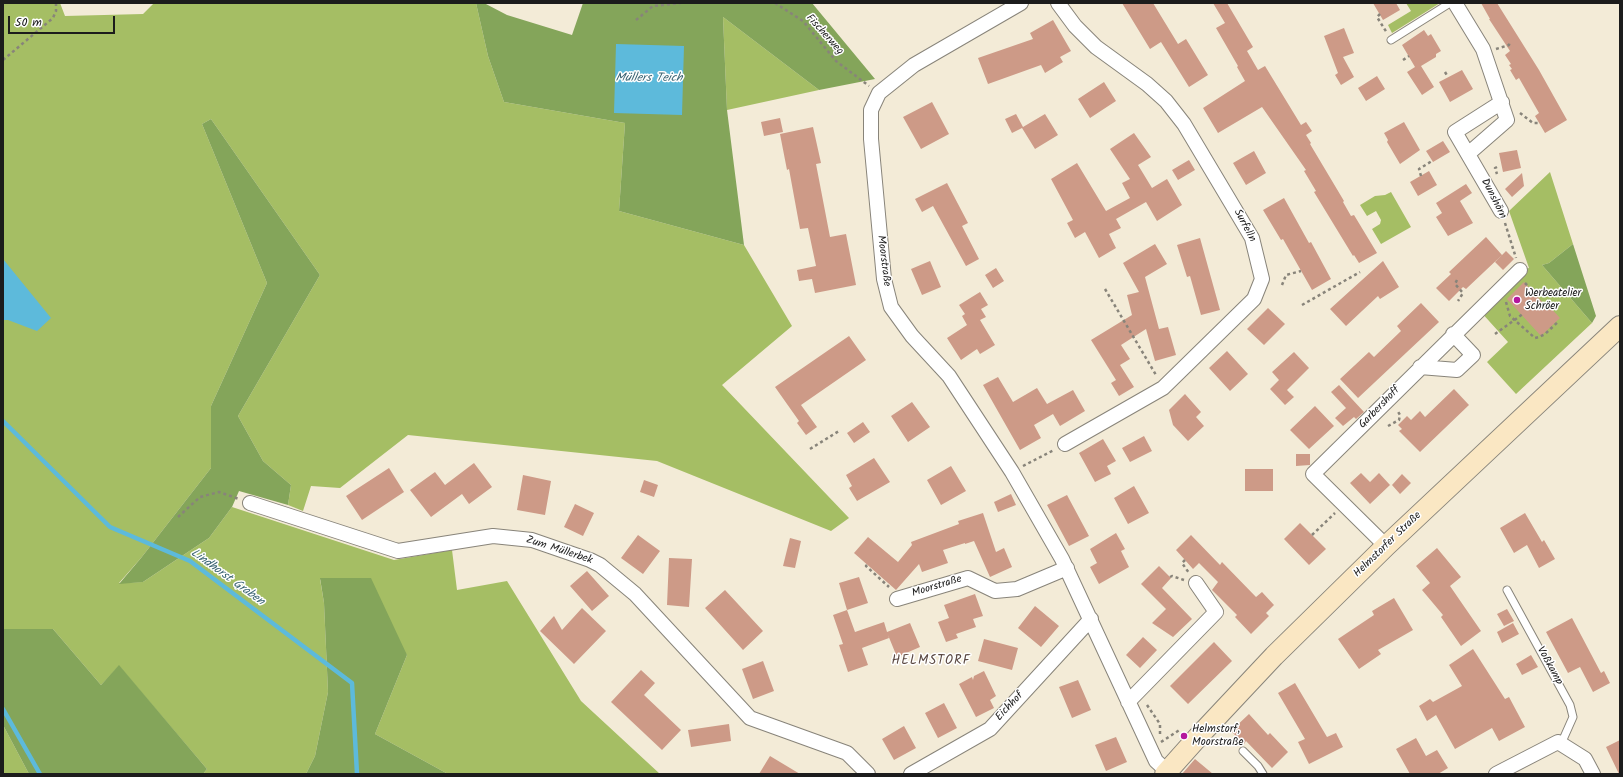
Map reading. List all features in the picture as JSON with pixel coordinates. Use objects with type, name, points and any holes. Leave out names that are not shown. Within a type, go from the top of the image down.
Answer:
[{"type":"main road","name":"Helmstorfer Straße","points":[[1166,773],[1274,656],[1386,546],[1620,326]]},
{"type":"street","name":"Moorstraße","points":[[1021,3],[914,65],[879,93],[871,110],[871,140],[884,279],[891,307],[912,336],[949,376],[1012,472],[1067,568],[1156,761],[1166,773]]},
{"type":"street","name":"Surfelln","points":[[1058,3],[1076,26],[1096,47],[1148,84],[1172,108],[1196,143],[1252,238],[1262,279],[1254,299],[1163,388],[1065,444]]},
{"type":"street","points":[[1455,3],[1482,49],[1502,102],[1507,120],[1468,154]]},
{"type":"street","name":"Dunshörn","points":[[1501,211],[1455,132],[1502,102]]},
{"type":"street","name":"Garbershoff","points":[[1386,546],[1313,474],[1454,334],[1520,277]]},
{"type":"street","points":[[1420,367],[1457,370],[1473,355],[1454,334]]},
{"type":"street","name":"Zum Müllerbek","points":[[250,503],[398,551],[493,536],[532,540],[600,564],[635,594],[750,718],[847,753],[868,774]]},
{"type":"street","name":"Moorstraße","points":[[897,599],[968,578],[995,591],[1017,589],[1067,568]]},
{"type":"street","points":[[1128,702],[1216,612],[1196,583]]},
{"type":"street","name":"Eichhof","points":[[911,774],[990,728],[1091,619]]},
{"type":"street","points":[[1496,774],[1558,742],[1585,759],[1593,774]]},
{"type":"lane","points":[[1391,40],[1450,3]]},
{"type":"lane","name":"Voßkamp","points":[[1507,590],[1570,705],[1573,717],[1561,744]]},
{"type":"lane","points":[[1243,751],[1258,766],[1263,774]]},
{"type":"path","points":[[3,60],[53,18],[56,11],[56,3]]},
{"type":"path","points":[[636,20],[653,6],[681,3]]},
{"type":"path","name":"Fischerweg","points":[[775,3],[803,22],[836,61],[879,93]]},
{"type":"path","points":[[1380,14],[1377,17],[1391,40]]},
{"type":"path","points":[[1403,60],[1409,56]]},
{"type":"path","points":[[1446,72],[1448,77]]},
{"type":"path","points":[[1520,113],[1533,123],[1539,123]]},
{"type":"path","points":[[1421,176],[1419,169],[1432,161]]},
{"type":"path","name":"Dunshörn","points":[[1501,211],[1520,277]]},
{"type":"path","points":[[1282,285],[1286,276],[1302,271]]},
{"type":"path","points":[[1302,305],[1360,272]]},
{"type":"path","points":[[1520,277],[1535,293]]},
{"type":"path","points":[[1457,280],[1455,284],[1463,292],[1458,301]]},
{"type":"path","points":[[1105,289],[1163,388]]},
{"type":"path","points":[[1506,297],[1508,310],[1514,319],[1535,338],[1539,338],[1545,334],[1559,321]]},
{"type":"path","points":[[1495,334],[1524,313]]},
{"type":"path","points":[[810,449],[839,431]]},
{"type":"path","points":[[1012,472],[1065,444]]},
{"type":"path","points":[[178,517],[200,496],[219,492],[250,503]]},
{"type":"path","points":[[1312,535],[1344,504]]},
{"type":"path","points":[[867,565],[866,566],[889,587]]},
{"type":"path","points":[[1138,692],[1160,724],[1160,742]]},
{"type":"green space","points":[[3,3],[60,3],[65,16],[143,14],[154,3],[476,3],[488,56],[504,102],[625,123],[619,211],[744,245],[792,326],[722,385],[849,518],[831,531],[657,461],[408,435],[340,488],[311,486],[303,511],[288,505],[291,485],[263,461],[238,416],[320,275],[211,119],[202,124],[267,283],[211,406],[211,468],[141,558],[119,583],[143,582],[209,538],[232,507],[394,560],[452,550],[457,590],[507,581],[581,701],[660,774],[448,774],[375,734],[407,655],[320,579],[324,603],[328,692],[315,756],[306,774],[203,774],[207,769],[119,666],[101,685],[53,629],[3,629]]},
{"type":"green space","points":[[476,3],[484,3],[507,15],[572,35],[583,3],[812,3],[875,79],[819,90],[723,17],[727,110],[744,245],[619,211],[625,123],[504,102],[488,56]]},
{"type":"green space","points":[[1406,3],[1440,3],[1392,33],[1388,25],[1411,11]]},
{"type":"green space","points":[[723,17],[819,90],[727,110]]},
{"type":"green space","points":[[211,119],[320,275],[238,416],[263,461],[291,485],[288,505],[239,491],[232,507],[209,538],[143,582],[119,584],[211,468],[211,406],[267,283],[202,124]]},
{"type":"green space","points":[[1550,172],[1573,244],[1549,263],[1542,265],[1592,323],[1516,394],[1487,362],[1508,342],[1480,311],[1520,270],[1529,268],[1509,211]]},
{"type":"green space","points":[[1391,192],[1411,227],[1381,244],[1372,229],[1380,224],[1381,220],[1376,211],[1367,216],[1360,205],[1375,196],[1385,195]]},
{"type":"green space","points":[[1573,244],[1596,316],[1592,323],[1542,265],[1549,263]]},
{"type":"green space","points":[[320,578],[371,578],[407,655],[375,734],[448,774],[306,774],[315,756],[328,692],[324,603]]},
{"type":"green space","points":[[3,629],[53,629],[101,685],[119,665],[207,769],[203,774],[29,774],[3,725]]},
{"type":"green space","points":[[3,725],[29,774],[3,774]]},
{"type":"water","name":"Müllers Teich","points":[[616,44],[684,46],[682,115],[614,113]]},
{"type":"water","points":[[3,259],[51,318],[37,331],[8,320],[3,320]]},
{"type":"building","points":[[1122,3],[1153,3],[1178,44],[1186,39],[1208,75],[1189,87],[1161,42],[1150,49]]},
{"type":"building","points":[[1213,3],[1227,3],[1253,47],[1247,51],[1258,70],[1265,66],[1301,125],[1306,122],[1312,131],[1306,135],[1311,143],[1310,144],[1344,201],[1343,202],[1351,216],[1354,215],[1377,253],[1359,263],[1354,255],[1353,256],[1314,192],[1316,191],[1304,171],[1306,170],[1262,107],[1218,133],[1203,108],[1245,81],[1216,28],[1225,23]]},
{"type":"building","points":[[1373,3],[1396,3],[1400,10],[1383,20]]},
{"type":"building","points":[[1481,3],[1497,3],[1539,70],[1567,120],[1545,133],[1535,116],[1539,113],[1519,78],[1516,80],[1510,70],[1512,69],[1509,65],[1511,64],[1505,55],[1510,51],[1489,19]]},
{"type":"building","points":[[1053,20],[1071,51],[1060,57],[1063,62],[1045,73],[1041,65],[988,84],[978,58],[1033,39],[1030,33]]},
{"type":"building","points":[[1344,28],[1354,53],[1343,57],[1354,77],[1341,85],[1335,75],[1338,73],[1324,36]]},
{"type":"building","points":[[1424,30],[1428,36],[1431,34],[1441,51],[1436,54],[1436,57],[1421,66],[1434,87],[1422,95],[1407,72],[1415,67],[1402,45]]},
{"type":"building","points":[[1462,70],[1473,89],[1450,102],[1439,82]]},
{"type":"building","points":[[1377,76],[1385,89],[1366,101],[1358,88]]},
{"type":"building","points":[[1104,82],[1116,101],[1090,118],[1078,99]]},
{"type":"building","points":[[932,102],[949,134],[921,149],[903,117]]},
{"type":"building","points":[[1016,114],[1023,127],[1045,114],[1058,135],[1035,149],[1022,128],[1012,133],[1005,119]]},
{"type":"building","points":[[780,118],[783,132],[764,136],[761,122]]},
{"type":"building","points":[[1404,122],[1420,150],[1400,164],[1387,142],[1388,140],[1384,133]]},
{"type":"building","points":[[813,127],[821,163],[816,164],[830,237],[846,234],[856,285],[815,293],[812,279],[799,281],[797,270],[816,266],[808,228],[800,229],[789,169],[787,170],[780,134]]},
{"type":"building","points":[[1134,133],[1151,157],[1138,165],[1152,188],[1167,179],[1182,205],[1157,221],[1146,202],[1116,219],[1121,228],[1109,234],[1116,248],[1099,258],[1085,232],[1075,238],[1067,223],[1073,220],[1051,179],[1077,163],[1106,211],[1130,198],[1122,183],[1130,179],[1110,149]]},
{"type":"building","points":[[1443,141],[1450,152],[1433,162],[1426,151]]},
{"type":"building","points":[[1517,150],[1521,168],[1503,172],[1499,153]]},
{"type":"building","points":[[1254,151],[1266,173],[1246,185],[1233,163]]},
{"type":"building","points":[[1189,160],[1195,170],[1178,180],[1172,170]]},
{"type":"building","points":[[1429,171],[1437,185],[1418,196],[1410,182]]},
{"type":"building","points":[[1522,173],[1524,186],[1512,197],[1505,189]]},
{"type":"building","points":[[947,183],[968,223],[962,226],[979,259],[966,266],[933,206],[922,212],[915,199]]},
{"type":"building","points":[[1466,184],[1472,193],[1460,201],[1473,223],[1448,236],[1436,217],[1442,213],[1436,203]]},
{"type":"building","points":[[1284,198],[1309,243],[1311,242],[1331,279],[1312,290],[1283,239],[1281,240],[1263,210]]},
{"type":"building","points":[[1486,237],[1502,255],[1466,289],[1463,287],[1449,301],[1436,288],[1451,274],[1449,272]]},
{"type":"building","points":[[1200,238],[1220,310],[1201,315],[1190,276],[1187,277],[1177,245]]},
{"type":"building","points":[[1155,244],[1167,264],[1145,277],[1159,329],[1168,327],[1176,355],[1155,361],[1146,329],[1121,345],[1130,359],[1120,365],[1134,387],[1119,396],[1111,383],[1116,380],[1091,340],[1132,315],[1127,295],[1139,292],[1123,263]]},
{"type":"building","points":[[1506,251],[1514,259],[1503,270],[1495,262]]},
{"type":"building","points":[[930,261],[941,287],[922,295],[911,269]]},
{"type":"building","points":[[1383,261],[1399,287],[1380,299],[1378,296],[1346,326],[1330,309]]},
{"type":"building","points":[[996,268],[1004,281],[993,288],[985,275]]},
{"type":"building","points":[[1524,282],[1546,306],[1548,305],[1560,318],[1541,336],[1507,299]]},
{"type":"building","points":[[980,292],[988,305],[981,309],[986,317],[980,320],[995,345],[980,354],[977,349],[961,360],[947,338],[967,325],[962,316],[965,314],[959,305]]},
{"type":"building","points":[[1421,303],[1439,322],[1358,398],[1340,379],[1369,352],[1374,357],[1401,331],[1397,326]]},
{"type":"building","points":[[1268,308],[1285,324],[1264,345],[1247,329]]},
{"type":"building","points":[[849,336],[866,360],[801,405],[817,427],[806,435],[797,423],[799,421],[775,387]]},
{"type":"building","points":[[1227,351],[1248,374],[1230,391],[1209,368]]},
{"type":"building","points":[[1294,352],[1309,368],[1287,390],[1294,397],[1285,405],[1270,389],[1279,380],[1272,372]]},
{"type":"building","points":[[998,377],[1013,402],[1037,388],[1047,404],[1073,390],[1085,411],[1060,426],[1053,414],[1034,425],[1041,438],[1020,450],[983,385]]},
{"type":"building","points":[[1339,385],[1364,412],[1356,419],[1354,417],[1343,426],[1335,418],[1346,408],[1331,392]]},
{"type":"building","points":[[1454,389],[1469,405],[1420,452],[1399,431],[1402,429],[1398,425],[1407,416],[1411,420],[1420,411],[1425,417]]},
{"type":"building","points":[[1185,394],[1201,412],[1196,417],[1204,426],[1188,441],[1173,425],[1169,410]]},
{"type":"building","points":[[912,402],[930,427],[908,442],[891,416]]},
{"type":"building","points":[[1315,406],[1334,426],[1309,449],[1290,430]]},
{"type":"building","points":[[863,422],[870,432],[854,443],[847,433]]},
{"type":"building","points":[[1144,436],[1152,451],[1130,462],[1122,448]]},
{"type":"building","points":[[1103,439],[1116,461],[1107,466],[1111,474],[1095,482],[1079,453]]},
{"type":"building","points":[[1296,454],[1310,454],[1310,465],[1296,466]]},
{"type":"building","points":[[874,458],[890,482],[857,501],[849,488],[852,486],[846,475]]},
{"type":"building","points":[[474,463],[492,487],[469,504],[462,494],[431,517],[410,490],[435,472],[445,485]]},
{"type":"building","points":[[951,466],[966,491],[941,505],[927,480]]},
{"type":"building","points":[[389,468],[404,492],[362,520],[346,496]]},
{"type":"building","points":[[1245,469],[1273,469],[1273,491],[1245,491]]},
{"type":"building","points":[[1361,473],[1370,482],[1379,473],[1390,485],[1370,504],[1350,483]]},
{"type":"building","points":[[1402,474],[1411,483],[1400,494],[1392,485]]},
{"type":"building","points":[[523,475],[551,481],[545,515],[517,510]]},
{"type":"building","points":[[644,480],[658,485],[654,497],[640,492]]},
{"type":"building","points":[[1134,486],[1149,513],[1128,524],[1114,498]]},
{"type":"building","points":[[1011,494],[1016,505],[998,512],[994,502]]},
{"type":"building","points":[[1067,495],[1089,536],[1069,546],[1047,505]]},
{"type":"building","points":[[575,504],[594,513],[583,536],[564,527]]},
{"type":"building","points":[[983,513],[996,552],[1004,548],[1012,567],[990,577],[974,541],[943,550],[948,563],[922,572],[919,564],[896,590],[854,553],[868,537],[898,562],[912,545],[911,542],[959,524],[958,521]]},
{"type":"building","points":[[1525,513],[1542,542],[1544,540],[1555,559],[1539,568],[1527,545],[1514,553],[1500,528]]},
{"type":"building","points":[[1300,523],[1326,549],[1309,565],[1284,539]]},
{"type":"building","points":[[1116,533],[1125,549],[1121,551],[1129,567],[1099,584],[1090,567],[1097,563],[1090,549]]},
{"type":"building","points":[[638,535],[660,551],[643,574],[621,558]]},
{"type":"building","points":[[1191,535],[1220,565],[1222,562],[1256,597],[1262,592],[1274,605],[1266,613],[1269,616],[1251,634],[1235,617],[1237,615],[1212,590],[1218,582],[1199,563],[1193,569],[1176,550]]},
{"type":"building","points":[[790,538],[801,541],[795,568],[783,566]]},
{"type":"building","points":[[1437,548],[1461,577],[1450,586],[1481,631],[1461,646],[1441,617],[1443,615],[1422,590],[1430,583],[1416,566]]},
{"type":"building","points":[[669,558],[692,559],[689,607],[667,605]]},
{"type":"building","points":[[1159,566],[1171,578],[1162,588],[1192,619],[1173,637],[1152,623],[1166,609],[1141,584]]},
{"type":"building","points":[[587,571],[609,596],[592,611],[570,586]]},
{"type":"building","points":[[859,577],[868,603],[847,610],[839,583]]},
{"type":"building","points":[[725,590],[763,631],[743,650],[705,608]]},
{"type":"building","points":[[975,594],[983,616],[973,619],[976,627],[956,634],[958,638],[946,642],[938,622],[949,618],[944,605]]},
{"type":"building","points":[[1394,598],[1413,630],[1378,650],[1381,654],[1359,669],[1338,639],[1374,615],[1372,611]]},
{"type":"building","points":[[1035,606],[1059,626],[1041,647],[1018,628]]},
{"type":"building","points":[[582,608],[606,631],[574,664],[540,631],[554,616],[562,630]]},
{"type":"building","points":[[1507,609],[1514,621],[1504,626],[1497,614]]},
{"type":"building","points":[[847,610],[855,632],[884,622],[887,632],[910,623],[920,647],[897,657],[888,635],[889,638],[862,648],[868,665],[848,672],[839,645],[843,644],[833,615]]},
{"type":"building","points":[[1572,618],[1601,673],[1604,671],[1610,683],[1593,692],[1580,667],[1568,673],[1546,632]]},
{"type":"building","points":[[1513,623],[1519,634],[1502,643],[1497,632]]},
{"type":"building","points":[[1143,637],[1157,650],[1140,668],[1126,655]]},
{"type":"building","points":[[984,639],[1018,648],[1012,670],[978,661]]},
{"type":"building","points":[[1214,642],[1232,661],[1188,704],[1170,686]]},
{"type":"building","points":[[1473,649],[1505,699],[1509,697],[1525,727],[1499,741],[1492,728],[1455,749],[1436,715],[1427,721],[1419,706],[1430,699],[1433,702],[1462,686],[1449,665]]},
{"type":"building","points":[[1531,655],[1538,667],[1522,675],[1516,664]]},
{"type":"building","points":[[763,661],[774,691],[753,699],[742,669]]},
{"type":"building","points":[[641,670],[655,683],[644,695],[681,730],[662,750],[611,702]]},
{"type":"building","points":[[984,671],[996,696],[990,700],[994,708],[976,717],[959,684],[972,677],[973,680],[974,676]]},
{"type":"building","points":[[1078,680],[1091,710],[1072,718],[1059,687]]},
{"type":"building","points":[[1295,683],[1327,737],[1336,733],[1343,747],[1309,764],[1298,742],[1305,739],[1278,693]]},
{"type":"building","points":[[944,703],[957,728],[938,738],[925,713]]},
{"type":"building","points":[[1249,714],[1268,735],[1270,733],[1288,752],[1272,768],[1246,741],[1244,744],[1231,731]]},
{"type":"building","points":[[729,724],[731,741],[691,747],[688,730]]},
{"type":"building","points":[[904,726],[916,748],[894,760],[882,739]]},
{"type":"building","points":[[1116,737],[1127,762],[1106,771],[1095,745]]},
{"type":"building","points":[[1416,738],[1426,756],[1437,750],[1448,768],[1438,774],[1410,774],[1396,749]]},
{"type":"building","points":[[1620,740],[1620,774],[1619,774],[1606,747]]},
{"type":"building","points":[[770,756],[800,774],[759,774]]},
{"type":"building","points":[[1195,759],[1213,774],[1182,774]]},
{"type":"waterway","name":"Lindhorst Graben","points":[[3,421],[110,527],[190,561],[352,683],[357,774]]},
{"type":"waterway","points":[[3,709],[40,774]]},
{"type":"place","name":"Werbeatelier Schröer","points":[[1517,300]]},
{"type":"place","name":"Helmstorf, Moorstraße","points":[[1184,736]]},
{"type":"district","name":"HELMSTORF","points":[[931,662]]}]
